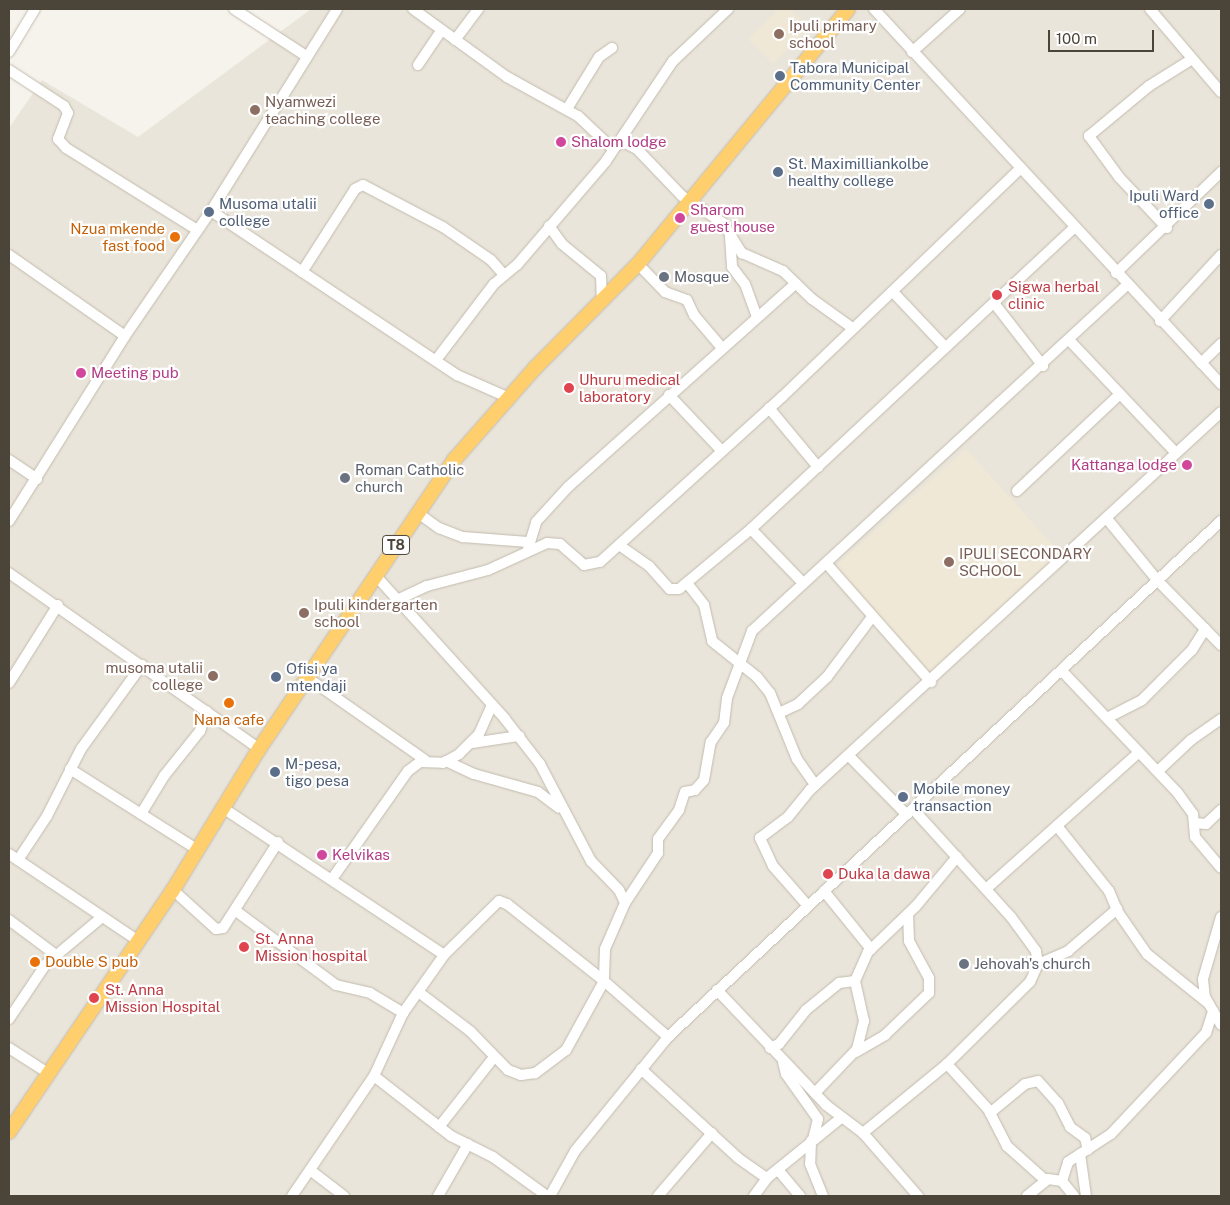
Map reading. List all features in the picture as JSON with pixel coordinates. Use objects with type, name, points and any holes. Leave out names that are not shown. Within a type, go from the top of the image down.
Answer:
[{"type":"highway","name":"T8","points":[[9,1132],[13,1116],[48,1073],[137,940],[173,890],[259,749],[459,454],[507,398],[638,264],[848,9]]},
{"type":"street","points":[[9,52],[35,9]]},
{"type":"street","points":[[234,9],[306,56]]},
{"type":"street","points":[[9,521],[125,336],[211,211],[337,9]]},
{"type":"street","points":[[413,9],[514,82],[567,109],[605,142],[616,146],[625,144],[636,149],[688,201],[723,222],[742,253],[778,268],[795,284],[851,327]]},
{"type":"street","points":[[455,40],[478,9]]},
{"type":"street","points":[[436,360],[454,333],[549,226],[616,146],[673,62],[714,13],[728,9]]},
{"type":"street","points":[[874,9],[1160,321],[1221,384]]},
{"type":"street","points":[[912,52],[960,9]]},
{"type":"street","points":[[1150,9],[1221,92]]},
{"type":"street","points":[[418,64],[441,31]]},
{"type":"street","points":[[567,109],[599,58],[612,48]]},
{"type":"street","points":[[1167,228],[1119,177],[1089,136],[1149,86],[1192,59]]},
{"type":"street","points":[[9,70],[64,106],[68,113],[58,138],[66,148],[197,230]]},
{"type":"street","points":[[418,513],[438,528],[463,537],[528,546],[556,543],[580,562],[590,565],[600,562],[769,408],[851,327],[893,292],[1020,169]]},
{"type":"street","points":[[1116,273],[1167,228],[1221,172]]},
{"type":"street","points":[[302,272],[355,190],[363,185],[443,228],[491,260],[504,275]]},
{"type":"street","points":[[211,211],[436,360],[507,398]]},
{"type":"street","points":[[549,226],[562,244],[601,276],[602,302]]},
{"type":"street","points":[[618,545],[649,566],[670,589],[679,589],[751,529],[944,346],[994,303],[1074,228]]},
{"type":"street","points":[[731,234],[732,267],[745,284],[757,316]]},
{"type":"street","points":[[9,255],[125,336]]},
{"type":"street","points":[[1160,321],[1221,255]]},
{"type":"street","points":[[638,264],[665,292],[687,300],[694,315],[722,348]]},
{"type":"street","points":[[399,599],[427,586],[488,570],[528,546],[536,522],[558,497],[669,395],[795,284]]},
{"type":"street","points":[[420,993],[470,1031],[494,1057],[521,1075],[535,1073],[556,1061],[566,1050],[604,981],[605,949],[625,903],[658,853],[658,839],[672,824],[685,792],[695,790],[704,780],[711,742],[722,726],[727,698],[752,631],[1043,366],[1128,285]]},
{"type":"street","points":[[893,292],[944,346]]},
{"type":"street","points":[[994,303],[1043,366]]},
{"type":"street","points":[[1070,340],[1175,452]]},
{"type":"street","points":[[1201,363],[1221,344]]},
{"type":"street","points":[[1017,491],[1120,394]]},
{"type":"street","points":[[669,395],[721,450]]},
{"type":"street","points":[[769,408],[818,467]]},
{"type":"street","points":[[808,906],[776,870],[760,840],[788,817],[815,785],[850,757],[1108,520],[1175,452],[1221,412]]},
{"type":"street","points":[[9,460],[37,479]]},
{"type":"street","points":[[1108,520],[1158,581],[1221,646]]},
{"type":"street","points":[[374,1076],[439,1127],[493,1157],[549,1196],[575,1151],[668,1037],[1158,581],[1220,526]]},
{"type":"street","points":[[751,529],[803,584]]},
{"type":"street","points":[[826,563],[930,682]]},
{"type":"street","points":[[9,572],[259,749]]},
{"type":"street","points":[[376,576],[399,599],[430,639],[492,705],[518,736],[546,773],[562,810],[582,838],[591,861],[619,890],[625,903]]},
{"type":"street","points":[[687,583],[704,605],[712,641],[741,663],[766,688],[779,713],[797,759],[815,785]]},
{"type":"street","points":[[9,683],[58,606]]},
{"type":"street","points":[[779,713],[798,704],[831,672],[872,617]]},
{"type":"street","points":[[1107,718],[1142,700],[1192,650],[1205,629]]},
{"type":"street","points":[[18,860],[92,733],[142,666]]},
{"type":"street","points":[[1062,671],[1159,770],[1191,810],[1195,836],[1221,868]]},
{"type":"street","points":[[308,678],[425,760],[446,761],[474,774],[538,792],[562,810]]},
{"type":"street","points":[[472,743],[492,705]]},
{"type":"street","points":[[141,814],[164,776],[200,731],[207,711]]},
{"type":"street","points":[[1159,770],[1191,740],[1221,719]]},
{"type":"street","points":[[446,761],[472,743],[518,736]]},
{"type":"street","points":[[986,890],[1140,752]]},
{"type":"street","points":[[850,757],[957,857],[1036,951],[1038,964],[1030,982],[948,1064],[863,1133]]},
{"type":"street","points":[[332,879],[396,784],[425,760]]},
{"type":"street","points":[[70,769],[198,850]]},
{"type":"street","points":[[223,808],[278,842],[444,956]]},
{"type":"street","points":[[1194,823],[1206,824],[1221,810]]},
{"type":"street","points":[[1056,826],[1109,891],[1117,909],[1151,959],[1217,1015]]},
{"type":"street","points":[[173,890],[216,929],[225,927],[278,842]]},
{"type":"street","points":[[9,854],[137,940]]},
{"type":"street","points":[[856,1052],[864,1026],[855,981],[871,949],[908,914],[957,857]]},
{"type":"street","points":[[824,891],[871,949]]},
{"type":"street","points":[[292,1196],[374,1076],[403,1013],[420,993],[444,956],[495,903],[503,902],[604,981],[668,1037]]},
{"type":"street","points":[[1038,964],[1068,951],[1117,909]]},
{"type":"street","points":[[236,911],[336,985],[370,993],[403,1013]]},
{"type":"street","points":[[816,1093],[856,1052],[885,1035],[929,993],[930,978],[909,941],[908,914]]},
{"type":"street","points":[[10,1014],[56,955],[102,916]]},
{"type":"street","points":[[1217,1015],[1203,979],[1221,917]]},
{"type":"street","points":[[9,920],[56,955]]},
{"type":"street","points":[[770,1048],[783,1040],[806,1010],[839,983],[855,981]]},
{"type":"street","points":[[717,990],[770,1048],[841,1118],[863,1133],[918,1196]]},
{"type":"street","points":[[1062,1181],[1066,1165],[1111,1134],[1206,1033],[1217,1015]]},
{"type":"street","points":[[9,1048],[48,1073]]},
{"type":"street","points":[[439,1127],[494,1057]]},
{"type":"street","points":[[784,1062],[786,1074],[818,1118],[811,1141],[810,1164],[823,1196]]},
{"type":"street","points":[[948,1064],[990,1113],[1007,1146],[1045,1180],[1062,1181],[1074,1196]]},
{"type":"street","points":[[641,1069],[712,1133],[766,1178]]},
{"type":"street","points":[[990,1113],[1025,1084],[1038,1081],[1058,1103],[1070,1127],[1085,1138],[1086,1196]]},
{"type":"street","points":[[754,1196],[766,1178],[779,1171],[811,1141],[841,1118]]},
{"type":"street","points":[[658,1196],[712,1133]]},
{"type":"street","points":[[438,1196],[468,1144]]},
{"type":"street","points":[[310,1170],[344,1196]]},
{"type":"street","points":[[779,1171],[800,1196]]},
{"type":"street","points":[[1027,1196],[1045,1180]]},
{"type":"shaded area","points":[[311,9],[1221,9],[1221,1196],[9,1196],[9,128],[42,80],[138,137]]},
{"type":"shaded area","name":"Ipuli primary school","points":[[779,9],[790,9],[809,28],[773,64],[748,39]]},
{"type":"shaded area","name":"IPULI SECONDARY SCHOOL","points":[[966,449],[1062,556],[931,674],[834,567]]},
{"type":"place","name":"Ipuli primary school","points":[[779,34]]},
{"type":"place","name":"Tabora Municipal Community Center","points":[[780,76]]},
{"type":"place","name":"Nyamwezi teaching college","points":[[255,110]]},
{"type":"place","name":"Shalom lodge","points":[[561,142]]},
{"type":"place","name":"St. Maximilliankolbe healthy college","points":[[778,172]]},
{"type":"place","name":"Ipuli Ward office","points":[[1209,204]]},
{"type":"place","name":"Musoma utalii college","points":[[209,212]]},
{"type":"place","name":"Sharom guest house","points":[[680,218]]},
{"type":"place","name":"Nzua mkende fast food","points":[[175,237]]},
{"type":"place","name":"Mosque","points":[[664,277]]},
{"type":"place","name":"Sigwa herbal clinic","points":[[997,295]]},
{"type":"place","name":"Meeting pub","points":[[81,373]]},
{"type":"place","name":"Uhuru medical laboratory","points":[[569,388]]},
{"type":"place","name":"Kattanga lodge","points":[[1187,465]]},
{"type":"place","name":"Roman Catholic church","points":[[345,478]]},
{"type":"place","name":"IPULI SECONDARY SCHOOL","points":[[949,562]]},
{"type":"place","name":"Ipuli kindergarten school","points":[[304,613]]},
{"type":"place","name":"musoma utalii college","points":[[213,676]]},
{"type":"place","name":"Ofisi ya mtendaji","points":[[276,677]]},
{"type":"place","name":"Nana cafe","points":[[229,703]]},
{"type":"place","name":"M-pesa, tigo pesa","points":[[275,772]]},
{"type":"place","name":"Mobile money transaction","points":[[903,797]]},
{"type":"place","name":"Kelvikas","points":[[322,855]]},
{"type":"place","name":"Duka la dawa","points":[[828,874]]},
{"type":"place","name":"St. Anna Mission hospital","points":[[244,947]]},
{"type":"place","name":"Double S pub","points":[[35,962]]},
{"type":"place","name":"Jehovah's church","points":[[964,964]]},
{"type":"place","name":"St. Anna Mission Hospital","points":[[94,998]]}]
